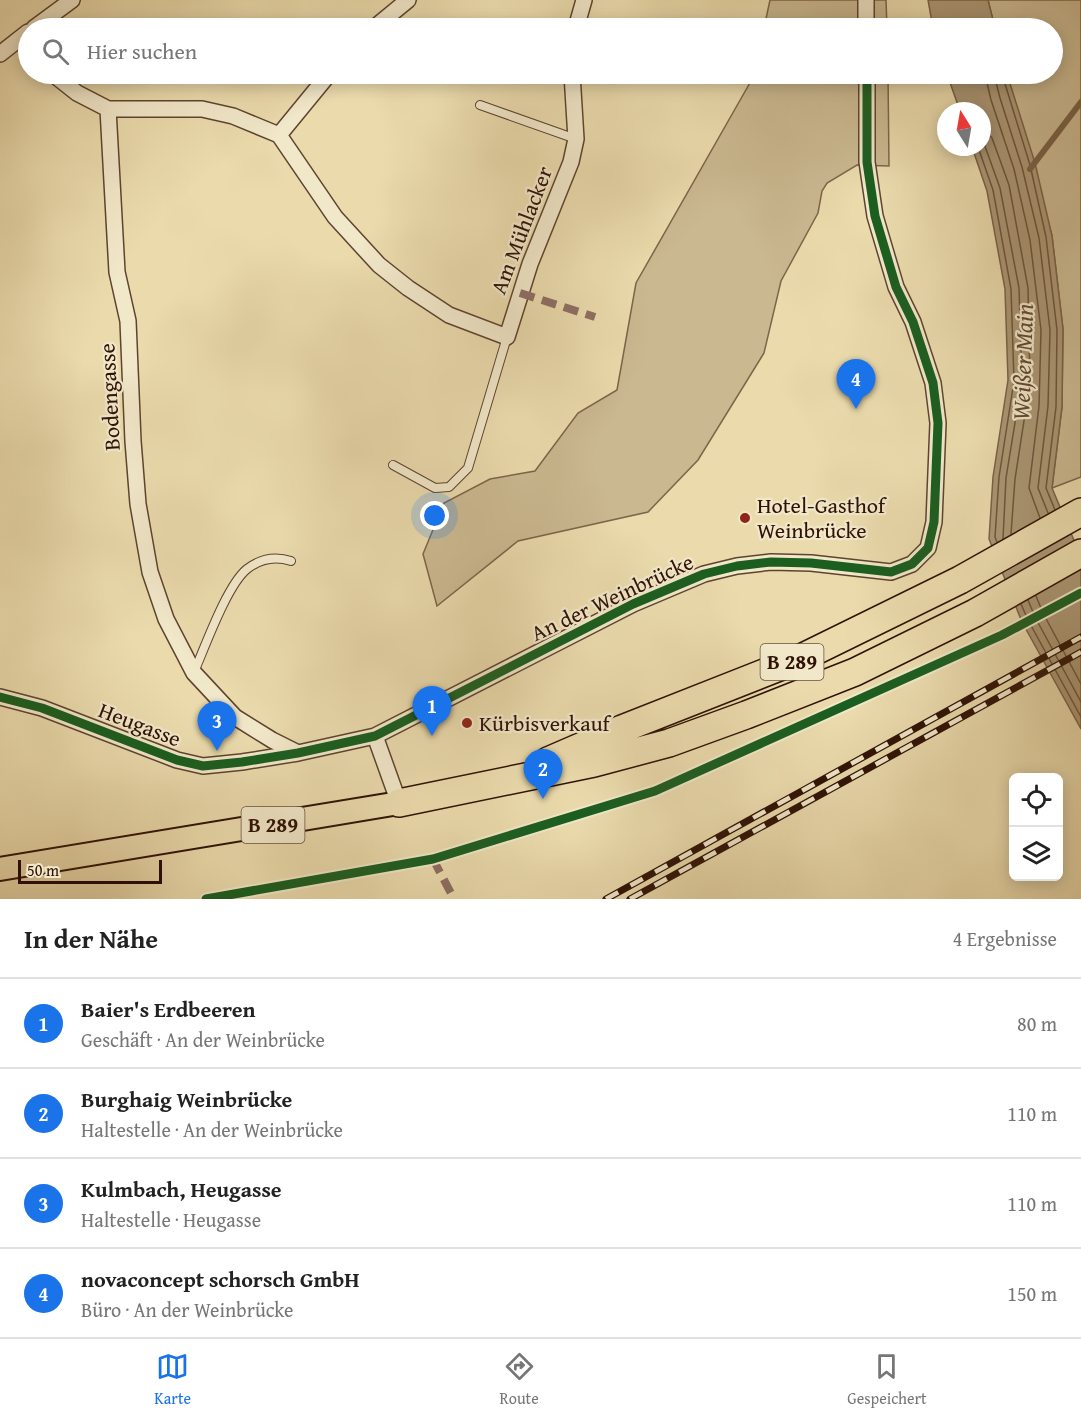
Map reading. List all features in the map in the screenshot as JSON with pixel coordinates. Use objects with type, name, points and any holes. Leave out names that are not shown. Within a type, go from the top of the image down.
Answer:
[{"type":"highway","name":"B 289","points":[[506,780],[622,729],[797,660],[960,580],[1081,512]]},
{"type":"highway","name":"B 289","points":[[399,803],[594,763],[680,739],[855,672],[975,613],[1081,553]]},
{"type":"main road","name":"B 289","points":[[0,869],[399,803]]},
{"type":"street","points":[[50,18],[72,0]]},
{"type":"street","points":[[386,18],[408,0]]},
{"type":"street","points":[[579,18],[585,0]]},
{"type":"street","points":[[866,0],[866,18]]},
{"type":"street","points":[[0,54],[18,42]]},
{"type":"street","points":[[66,84],[77,93],[108,109],[202,109],[233,116],[279,135],[335,217],[379,265],[408,288],[449,315],[507,337]]},
{"type":"street","points":[[279,135],[321,84]]},
{"type":"street","name":"Am Mühlacker","points":[[507,337],[530,264],[571,162],[576,140],[573,84]]},
{"type":"street","name":"An der Weinbrücke","points":[[375,736],[633,604],[704,574],[737,566],[771,562],[811,563],[891,572],[912,564],[928,548],[934,522],[938,423],[933,383],[913,322],[896,287],[875,216],[867,162],[867,84]]},
{"type":"street","name":"Bodengasse","points":[[108,109],[117,272],[128,321],[138,504],[150,572],[166,619],[194,674],[235,717],[298,753]]},
{"type":"street","name":"Heugasse","points":[[0,697],[42,708],[177,760],[202,766],[298,753],[375,736]]},
{"type":"street","points":[[375,736],[399,803]]},
{"type":"lane","points":[[480,105],[576,140]]},
{"type":"lane","name":"Am Mühlacker","points":[[393,465],[435,488],[449,488],[464,473],[468,468],[507,337]]},
{"type":"lane","points":[[194,674],[224,604],[245,570],[270,558],[291,561]]},
{"type":"shaded area","points":[[770,0],[886,0],[887,18],[766,18]]},
{"type":"shaded area","points":[[988,0],[1081,0],[1081,477],[1052,488],[1062,407],[1063,329],[1052,236],[1010,84],[1063,84],[1063,18],[992,18]]},
{"type":"shaded area","points":[[749,84],[888,84],[889,166],[857,165],[827,183],[822,191],[818,213],[781,281],[764,353],[698,460],[648,512],[518,541],[437,606],[423,554],[444,503],[490,479],[535,471],[578,413],[617,390],[636,283]]},
{"type":"water","points":[[928,0],[988,0],[992,18],[931,18]]},
{"type":"water","name":"Weißer Main","points":[[951,84],[1010,84],[1035,163],[1052,236],[1063,329],[1062,407],[1052,488],[1081,557],[1081,729],[1022,622],[989,539],[993,477],[1008,380],[1005,289],[987,191],[975,156],[991,156],[991,102],[957,102]]},
{"type":"waterway","points":[[1030,169],[1081,102]]},
{"type":"railway","points":[[606,899],[1081,637]]},
{"type":"railway","points":[[630,899],[1081,652]]},
{"type":"marked path","points":[[520,293],[595,317]]},
{"type":"marked path","points":[[433,859],[454,899]]},
{"type":"cycle path","points":[[0,697],[42,708],[177,760],[203,766],[242,762],[298,753],[375,736],[633,604],[704,574],[737,566],[771,562],[811,563],[891,572],[912,564],[928,548],[934,522],[938,423],[933,383],[913,322],[896,287],[875,216],[867,162],[867,84]]},
{"type":"cycle path","points":[[206,899],[433,859],[655,791],[1002,635],[1081,593]]},
{"type":"place","name":"novaconcept schorsch GmbH","points":[[856,409]]},
{"type":"place","name":"Hotel-Gasthof Weinbrücke","points":[[745,518]]},
{"type":"place","name":"Kürbisverkauf","points":[[467,723]]},
{"type":"place","name":"Baier's Erdbeeren","points":[[432,736]]},
{"type":"place","name":"Kulmbach, Heugasse","points":[[217,751]]},
{"type":"place","name":"Burghaig Weinbrücke","points":[[543,799]]}]
